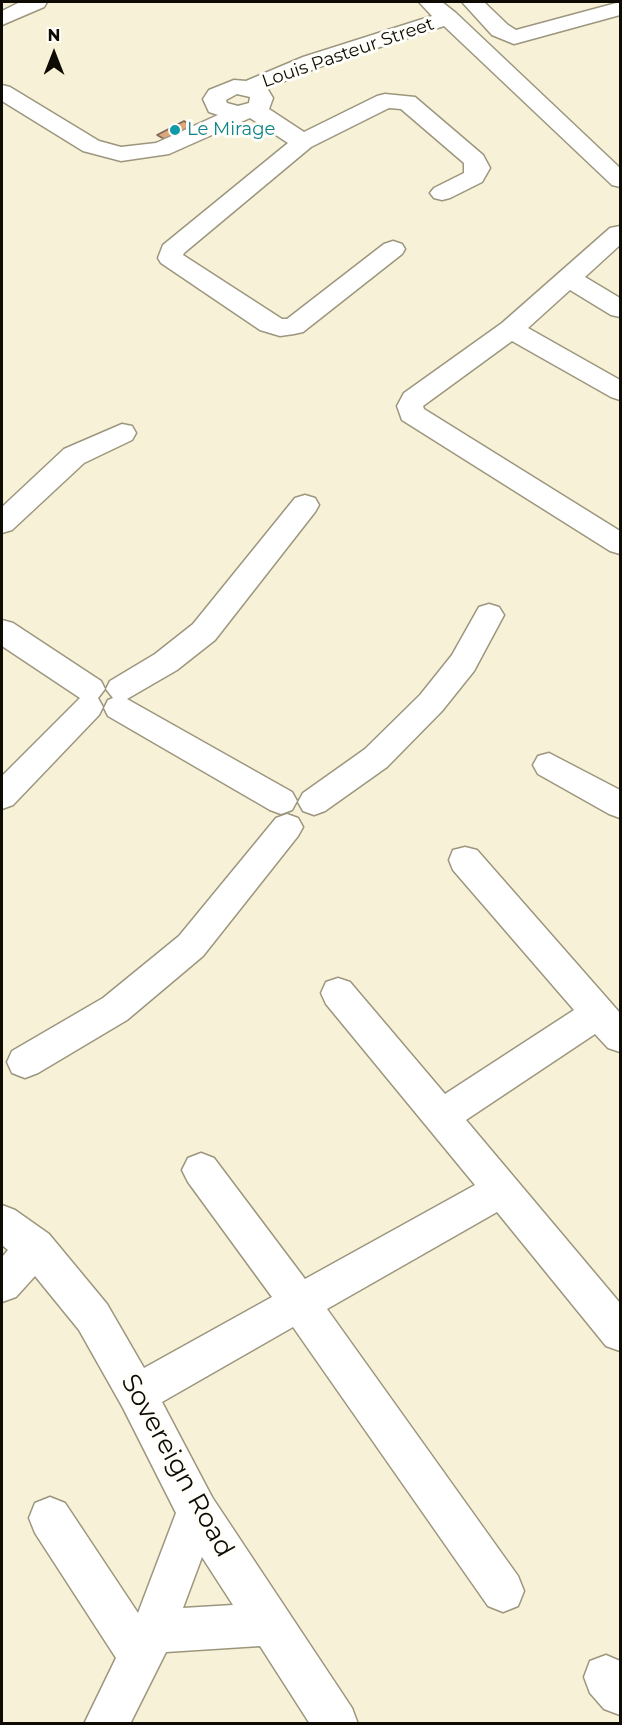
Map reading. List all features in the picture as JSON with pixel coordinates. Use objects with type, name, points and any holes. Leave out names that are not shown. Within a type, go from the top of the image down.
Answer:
[{"type":"street","points":[[2,18],[36,2]]},
{"type":"street","points":[[430,2],[621,180]]},
{"type":"street","points":[[472,2],[500,30],[514,37],[621,8]]},
{"type":"street","name":"Louis Pasteur Street","points":[[121,154],[187,112],[234,87],[249,88],[311,62],[448,18]]},
{"type":"street","points":[[2,92],[91,146],[121,154],[161,148],[259,107],[262,98],[249,88]]},
{"type":"street","points":[[217,95],[214,99],[217,107],[246,112],[303,142]]},
{"type":"street","points":[[393,249],[294,326],[280,328],[269,324],[170,258],[172,250],[303,142],[385,101],[407,102],[475,160],[478,168],[474,177],[442,192]]},
{"type":"street","points":[[619,233],[511,329],[413,399],[410,406],[412,414],[621,544]]},
{"type":"street","points":[[568,278],[621,309]]},
{"type":"street","points":[[511,329],[621,391]]},
{"type":"street","points":[[2,523],[74,456],[122,434]]},
{"type":"street","points":[[120,698],[204,632],[306,505]]},
{"type":"street","points":[[2,796],[89,698],[106,683],[120,698],[306,828],[314,823],[318,808],[314,802],[376,758],[431,703],[463,663],[489,615]]},
{"type":"street","points":[[2,632],[89,698]]},
{"type":"street","points":[[549,765],[621,805]]},
{"type":"street","points":[[26,1062],[115,1009],[191,946],[284,814]]},
{"type":"street","points":[[440,1118],[609,1025],[465,860]]},
{"type":"street","points":[[338,993],[440,1118],[621,1332]]},
{"type":"street","points":[[201,1170],[298,1301],[503,1591]]},
{"type":"street","points":[[137,1394],[298,1301],[501,1190]]},
{"type":"street","name":"Sovereign Road","points":[[2,1223],[36,1247],[93,1317],[137,1394],[197,1512],[336,1724]]},
{"type":"street","points":[[2,1284],[36,1247]]},
{"type":"street","points":[[106,1724],[147,1643],[197,1512]]},
{"type":"street","points":[[50,1518],[147,1643]]},
{"type":"street","points":[[147,1643],[271,1624]]},
{"type":"building","name":"Le Mirage","points":[[184,121],[192,126],[166,140],[157,135]]},
{"type":"place","name":"Le Mirage","points":[[175,130]]}]
